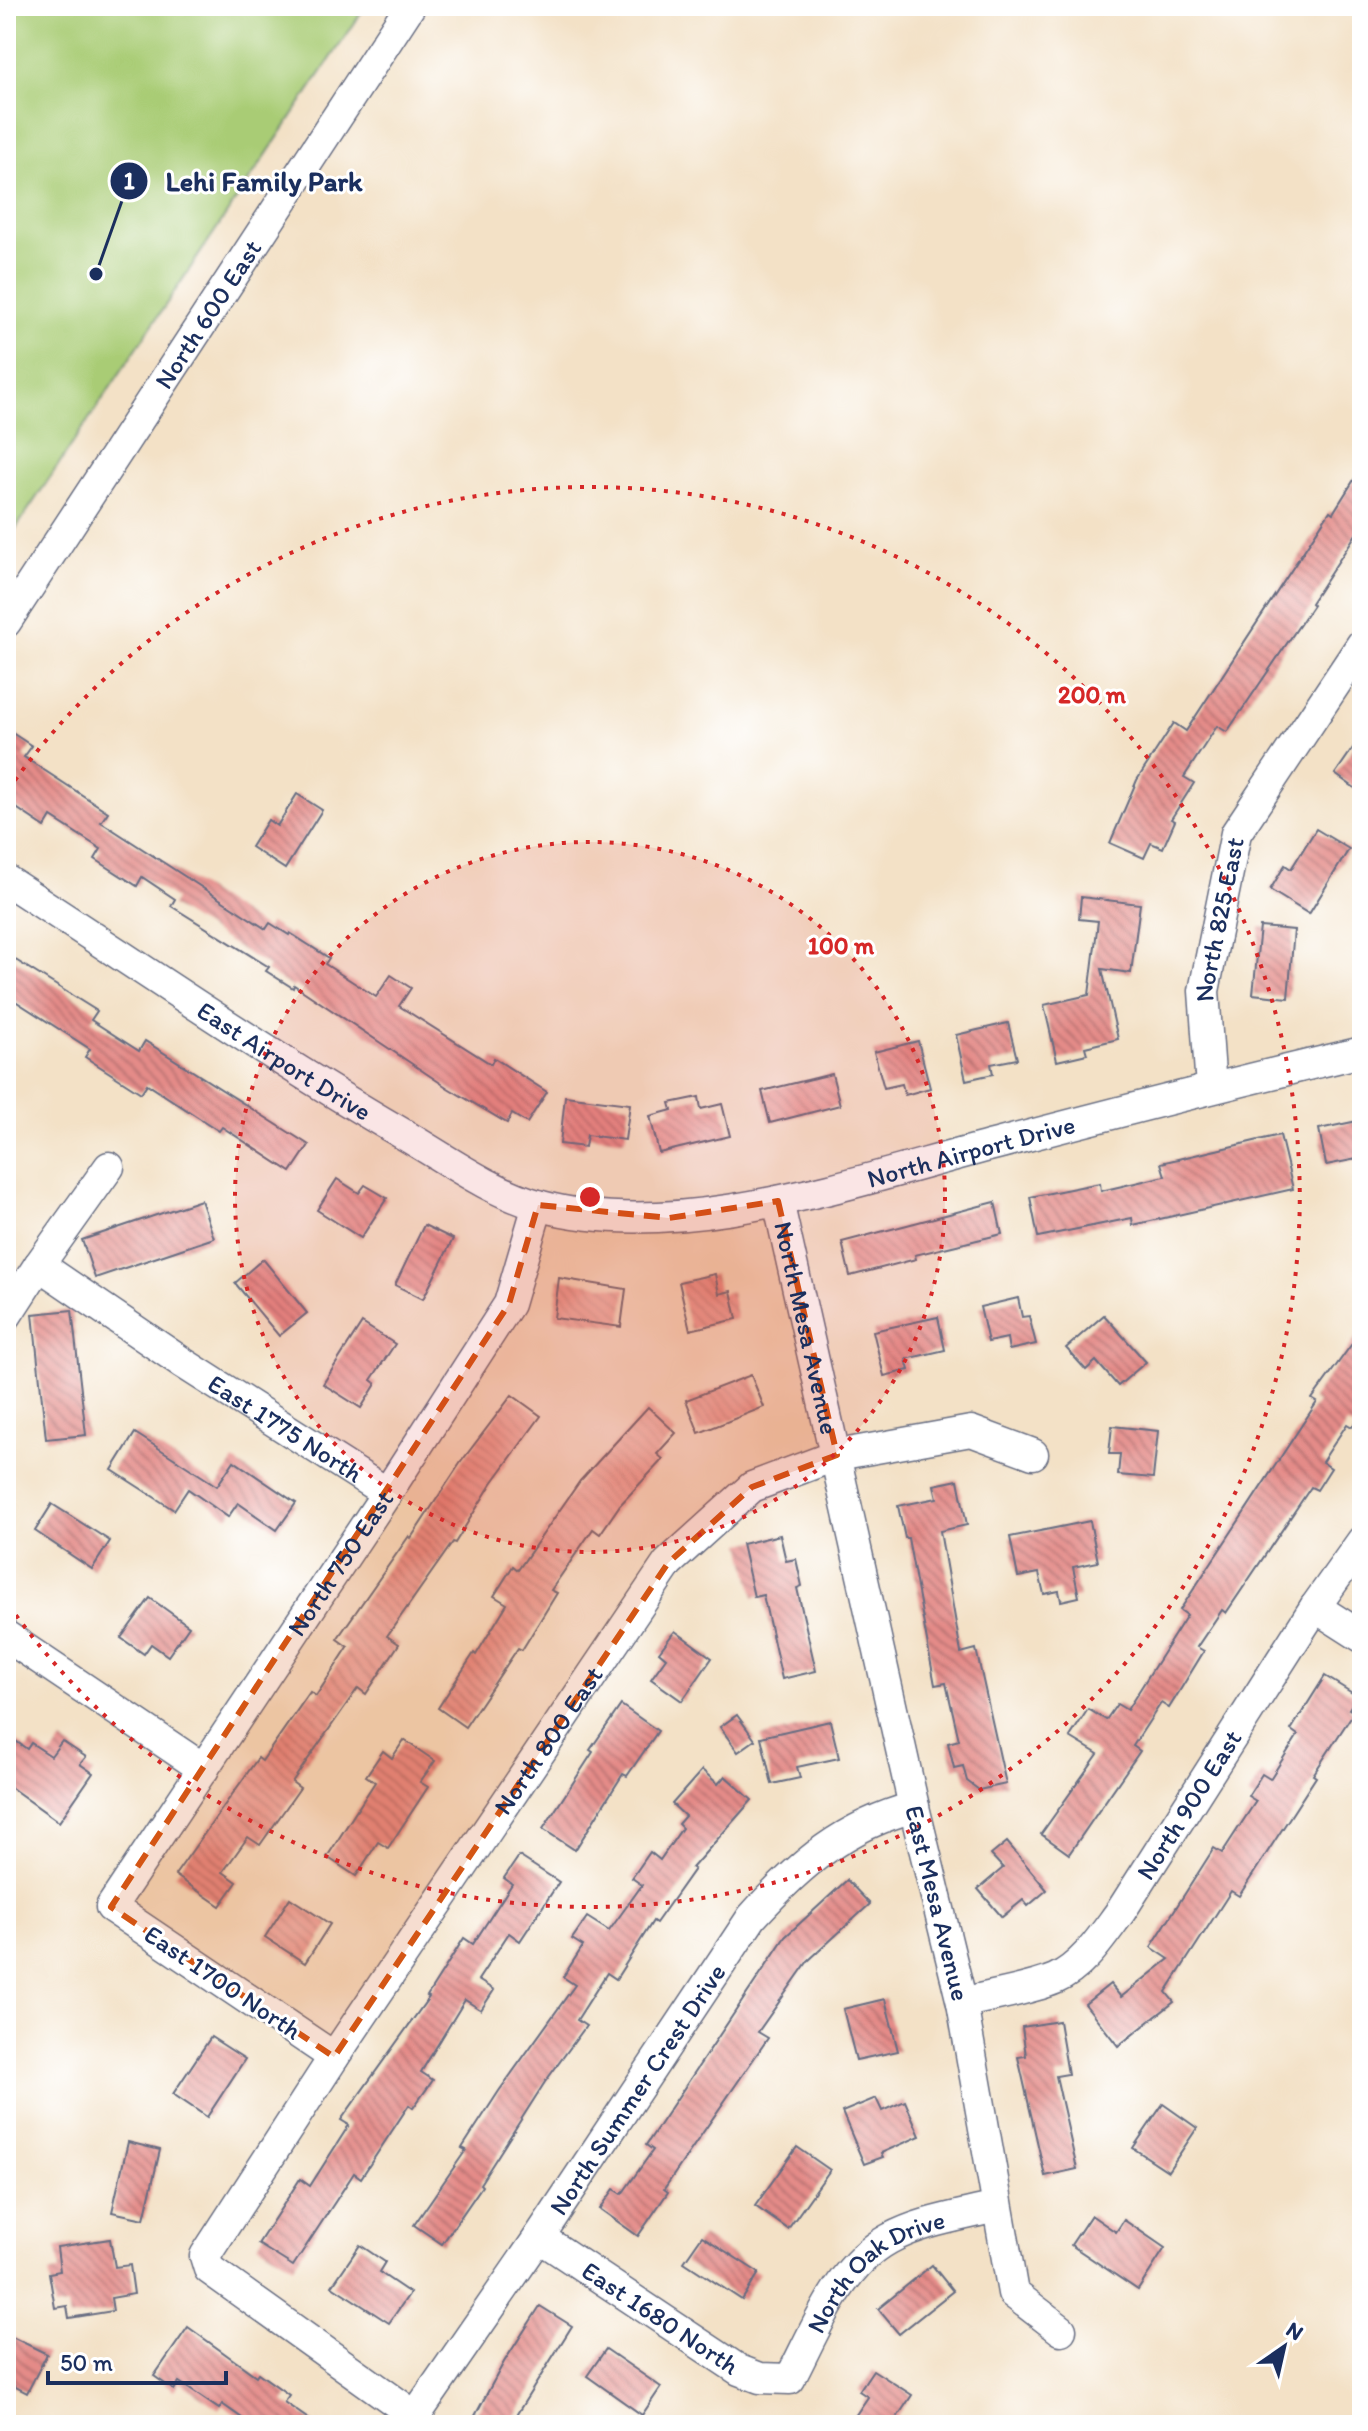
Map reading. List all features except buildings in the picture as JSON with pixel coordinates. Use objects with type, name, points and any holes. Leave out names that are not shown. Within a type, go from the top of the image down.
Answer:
[{"type":"street","name":"North 600 East","points":[[6,622],[410,6]]},
{"type":"street","name":"North 825 East","points":[[1211,1088],[1204,991],[1236,833],[1359,654]]},
{"type":"street","name":"East Airport Drive","points":[[6,880],[350,1102],[504,1192],[538,1205],[577,1214]]},
{"type":"street","name":"North Airport Drive","points":[[577,1214],[669,1218],[778,1201],[1211,1088],[1362,1052]]},
{"type":"street","points":[[6,1316],[109,1167]]},
{"type":"street","name":"North Mesa Avenue","points":[[778,1201],[837,1455]]},
{"type":"street","name":"North 750 East","points":[[111,1907],[509,1304],[538,1205]]},
{"type":"street","name":"East 1775 North","points":[[39,1265],[183,1363],[387,1493]]},
{"type":"street","name":"North 800 East","points":[[412,2421],[209,2269],[205,2256],[334,2057],[668,1563],[752,1487],[837,1455],[971,1431],[1033,1454]]},
{"type":"street","name":"East Mesa Avenue","points":[[837,1455],[914,1807],[962,2003],[1013,2293],[1061,2330]]},
{"type":"street","name":"North 900 East","points":[[962,2003],[1056,1978],[1077,1964],[1098,1942],[1121,1911],[1315,1607],[1362,1541]]},
{"type":"street","points":[[1315,1607],[1362,1637]]},
{"type":"street","points":[[6,1636],[204,1769]]},
{"type":"street","name":"North Summer Crest Drive","points":[[412,2421],[752,1917],[814,1855],[885,1815],[914,1807]]},
{"type":"street","name":"East 1700 North","points":[[111,1907],[334,2057]]},
{"type":"street","name":"North Oak Drive","points":[[790,2379],[840,2285],[860,2261],[889,2239],[925,2225],[996,2207]]},
{"type":"street","name":"East 1680 North","points":[[539,2237],[739,2370],[760,2378],[790,2379]]},
{"type":"highlighted area","points":[[778,1201],[837,1455],[752,1487],[668,1563],[334,2057],[111,1907],[509,1304],[538,1205],[669,1218]]},
{"type":"green space","points":[[6,6],[366,6],[6,543]]},
{"type":"place","name":"Lehi Family Park","points":[[96,274]]}]
